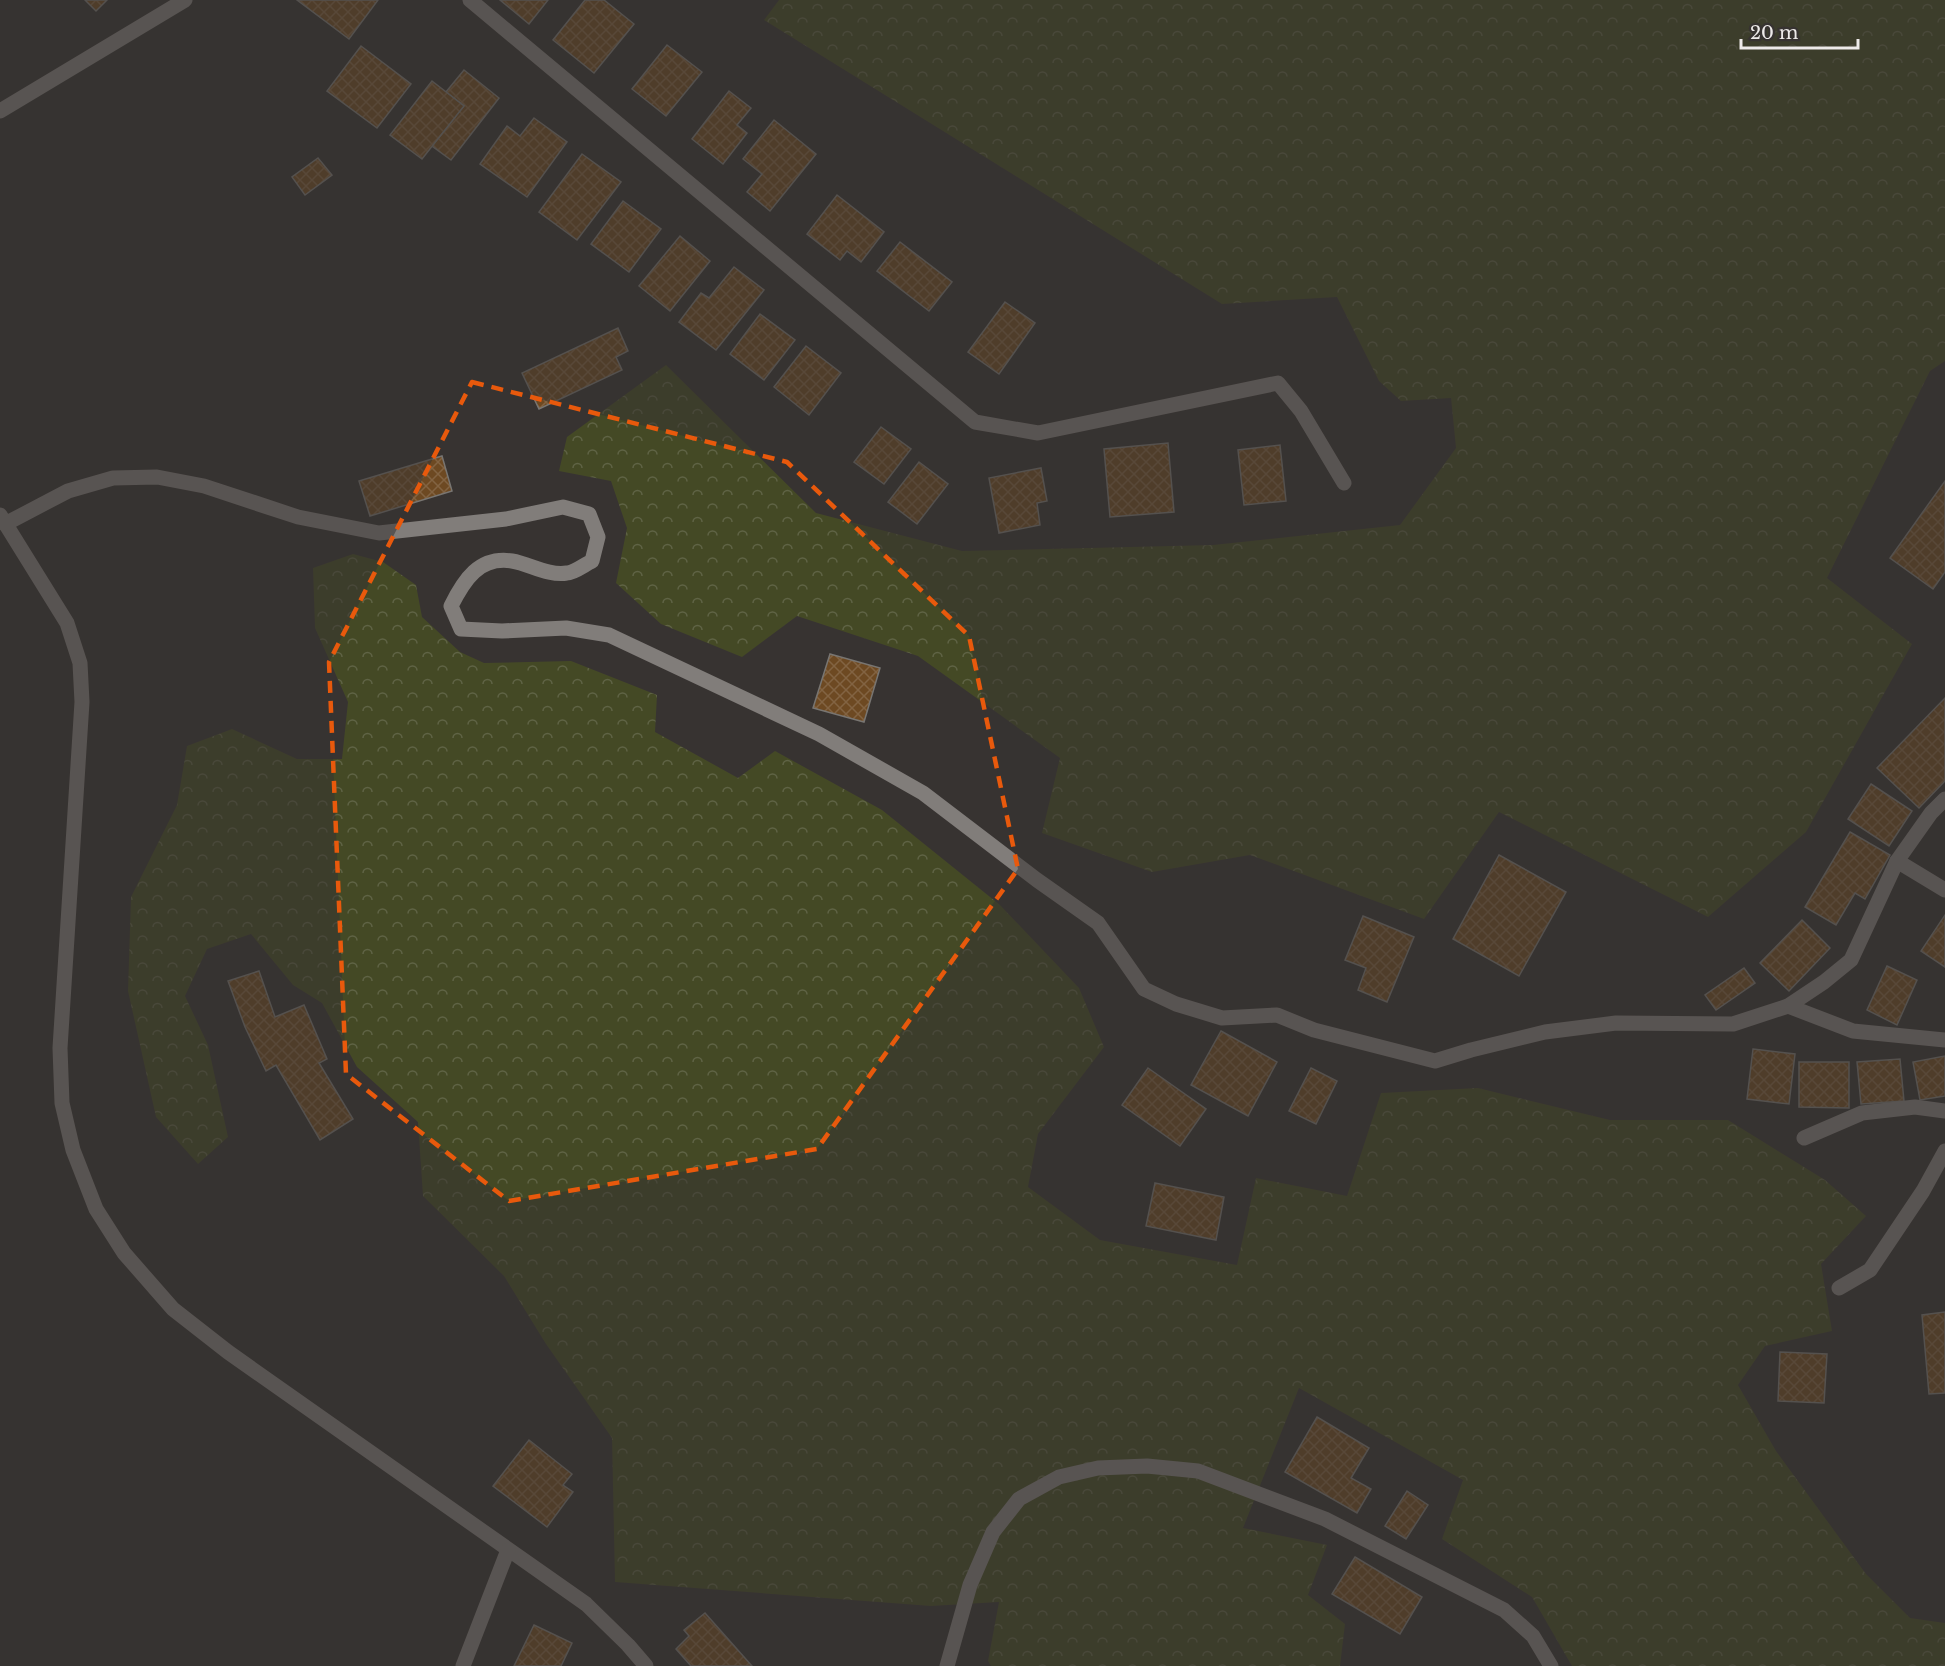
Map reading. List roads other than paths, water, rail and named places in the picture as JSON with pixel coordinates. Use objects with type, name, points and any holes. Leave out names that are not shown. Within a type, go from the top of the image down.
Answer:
[{"type":"street","points":[[0,111],[185,0]]},
{"type":"street","points":[[470,0],[975,422],[1038,433],[1278,383],[1301,411],[1344,483]]},
{"type":"street","points":[[646,1666],[586,1604],[228,1352],[173,1309],[124,1253],[96,1209],[73,1150],[62,1103],[60,1048],[82,702],[80,663],[67,623],[3,520],[68,491],[113,478],[157,477],[204,486],[298,517],[379,533],[506,519],[563,507],[589,514],[598,537],[592,561],[567,574],[538,570],[512,561],[483,564],[462,583],[451,606],[461,629],[502,631],[566,628],[609,635],[819,734],[923,793],[1037,880],[1098,923],[1144,989],[1176,1004],[1222,1018],[1277,1015],[1314,1030],[1435,1061],[1545,1032],[1616,1023],[1733,1024],[1788,1006],[1824,982],[1851,960],[1897,861],[1931,813],[1945,799]]},
{"type":"street","points":[[1897,861],[1945,890]]},
{"type":"street","points":[[1788,1006],[1853,1032],[1945,1040]]},
{"type":"street","points":[[1804,1138],[1862,1113],[1915,1107],[1945,1111]]},
{"type":"street","points":[[1839,1288],[1870,1270],[1923,1191],[1945,1151]]},
{"type":"street","points":[[946,1666],[970,1585],[993,1532],[1019,1499],[1059,1477],[1098,1468],[1147,1466],[1198,1471],[1325,1519],[1503,1610],[1533,1636],[1551,1666]]},
{"type":"street","points":[[463,1666],[508,1550]]}]
